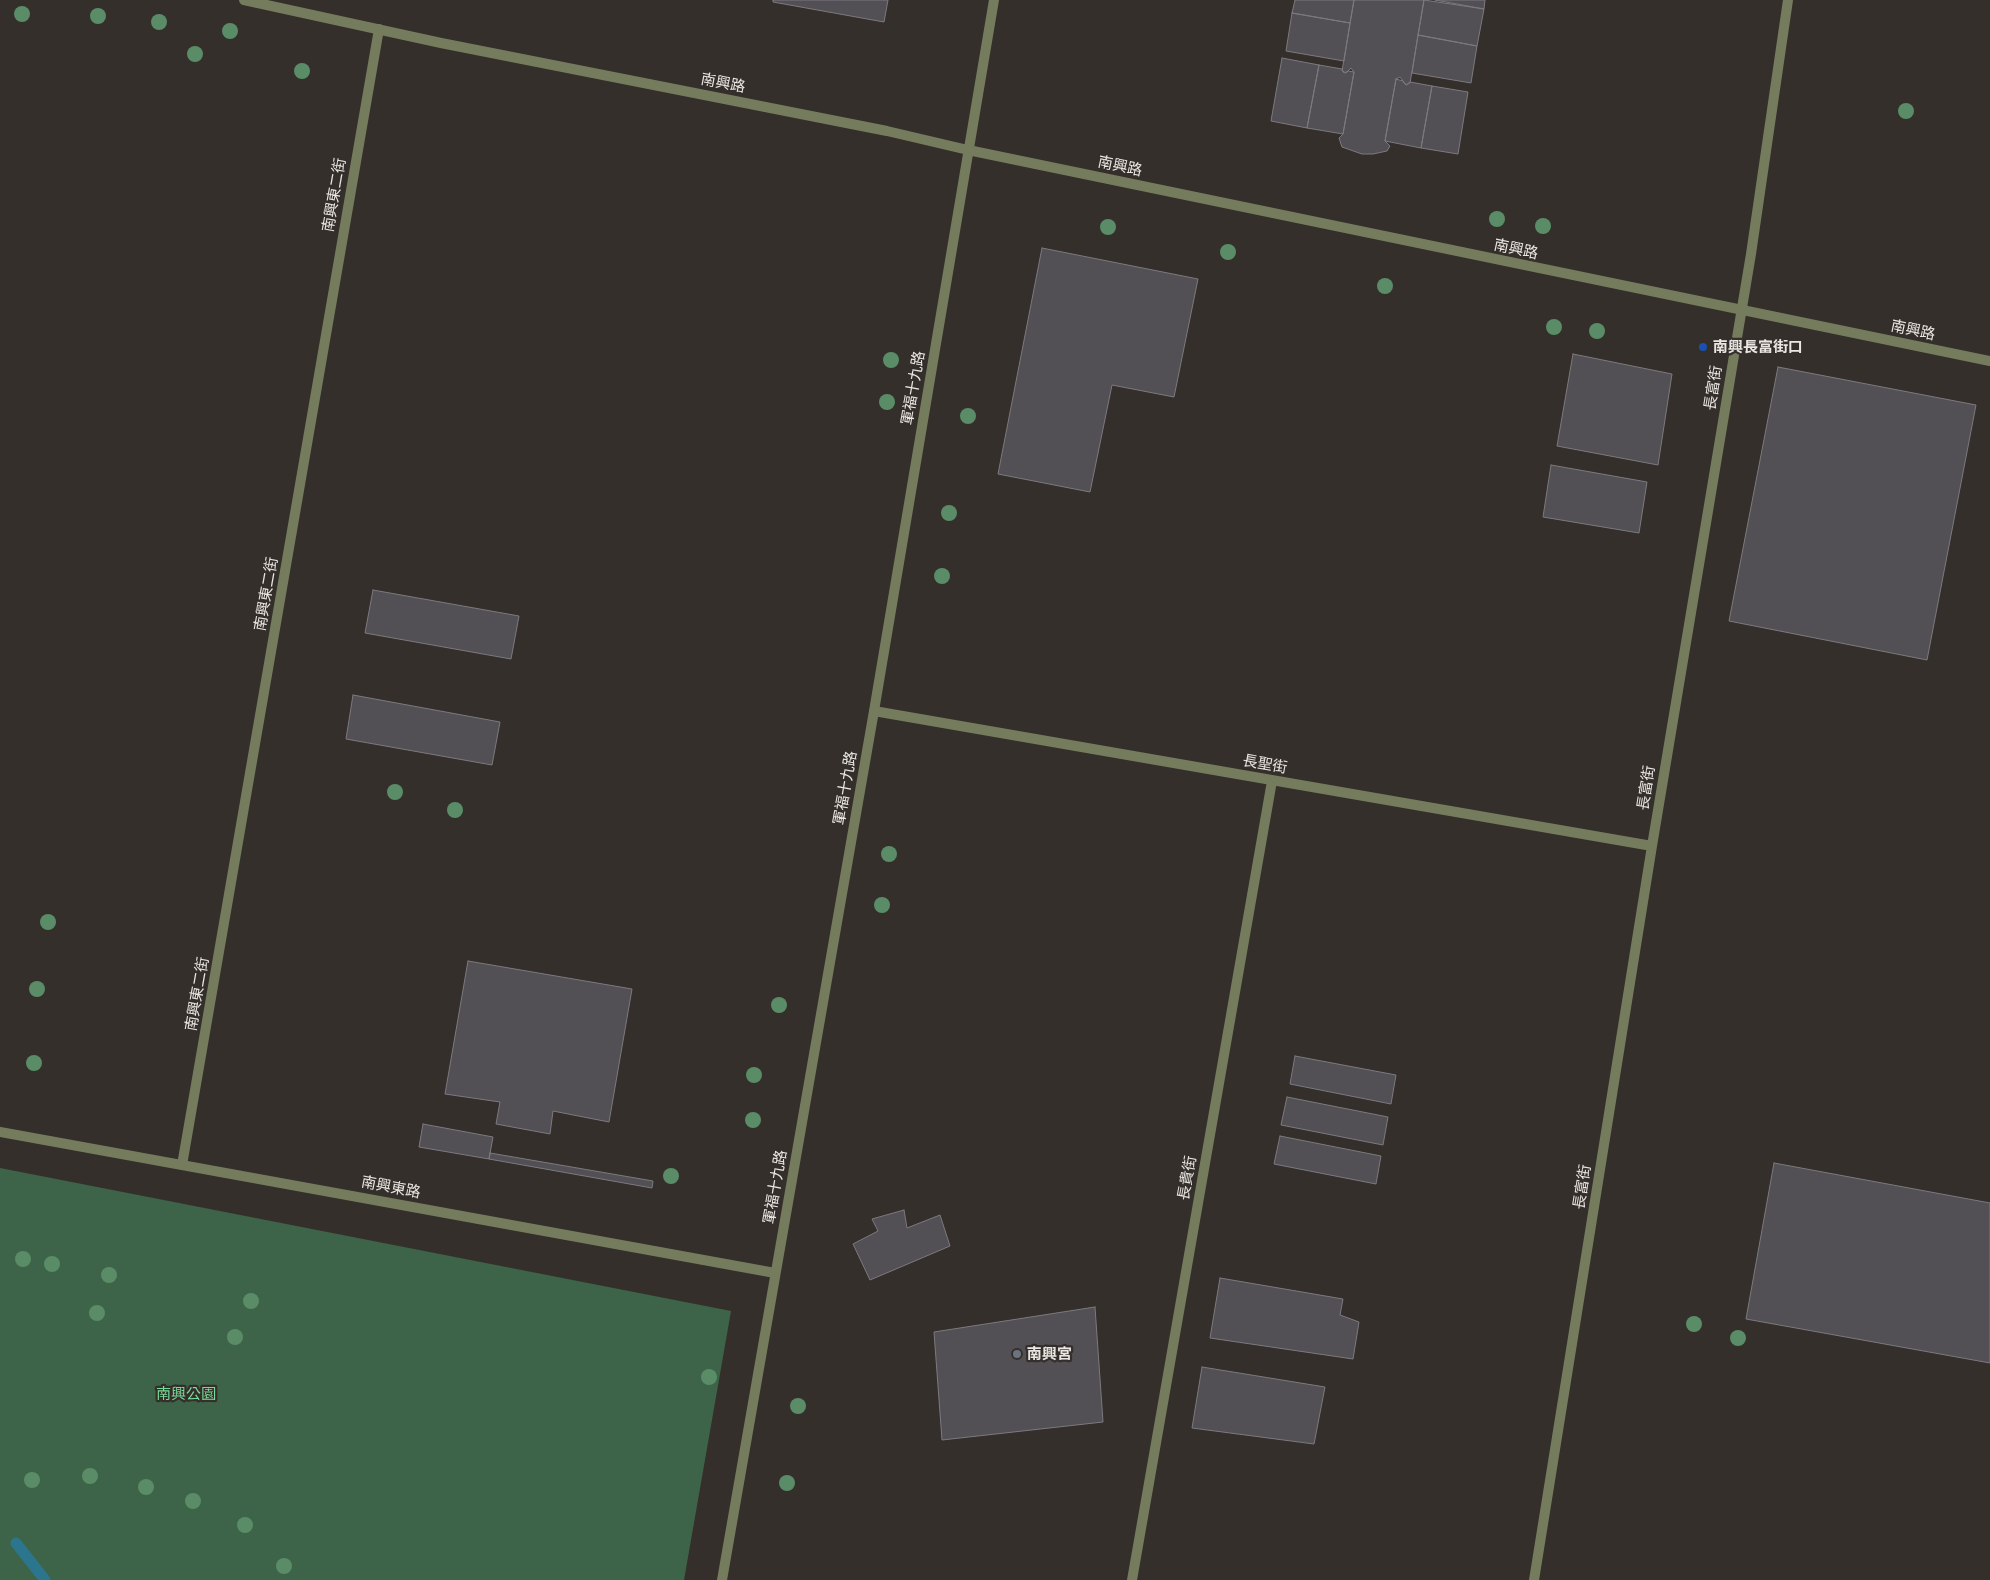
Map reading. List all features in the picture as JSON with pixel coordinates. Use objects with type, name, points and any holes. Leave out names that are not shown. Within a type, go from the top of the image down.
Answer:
[{"type":"street","name":"南興路","points":[[244,0],[888,131],[968,150],[1990,361]]},
{"type":"street","name":"軍福十九路","points":[[722,1580],[874,711],[994,0]]},
{"type":"street","name":"長富街","points":[[1534,1580],[1652,846],[1741,310],[1788,0]]},
{"type":"street","name":"南興東二街","points":[[182,1165],[380,29]]},
{"type":"street","name":"長聖街","points":[[874,711],[1652,846]]},
{"type":"street","name":"長貴街","points":[[1132,1580],[1272,781]]},
{"type":"street","name":"南興東路","points":[[0,1132],[775,1273]]},
{"type":"green space","name":"南興公園","points":[[0,1168],[731,1311],[684,1580],[0,1580]]},
{"type":"building","points":[[773,0],[888,0],[884,22],[773,2]]},
{"type":"building","points":[[1295,0],[1354,0],[1350,23],[1292,13]]},
{"type":"building","points":[[1354,0],[1424,0],[1410,83],[1406,85],[1400,77],[1396,79],[1385,141],[1390,146],[1387,151],[1373,154],[1362,154],[1342,147],[1339,138],[1343,134],[1354,72],[1351,68],[1346,73],[1342,71]]},
{"type":"building","points":[[1424,0],[1484,9],[1477,46],[1418,35]]},
{"type":"building","points":[[1435,0],[1485,0],[1484,9]]},
{"type":"building","points":[[1292,13],[1350,23],[1344,61],[1286,51]]},
{"type":"building","points":[[1418,35],[1477,46],[1471,83],[1412,73]]},
{"type":"building","points":[[1282,58],[1319,65],[1307,128],[1271,121]]},
{"type":"building","points":[[1319,65],[1342,69],[1344,73],[1348,71],[1354,72],[1343,134],[1307,128]]},
{"type":"building","points":[[1396,79],[1403,81],[1406,85],[1410,82],[1432,86],[1421,148],[1385,141]]},
{"type":"building","points":[[1432,86],[1468,92],[1458,154],[1421,148]]},
{"type":"building","points":[[1042,248],[1198,279],[1174,397],[1112,385],[1090,492],[998,474]]},
{"type":"building","points":[[1573,354],[1672,374],[1658,465],[1557,446]]},
{"type":"building","points":[[1778,367],[1976,405],[1927,660],[1729,621]]},
{"type":"building","points":[[1551,465],[1647,482],[1639,533],[1543,517]]},
{"type":"building","points":[[373,590],[519,616],[511,659],[365,633]]},
{"type":"building","points":[[353,695],[500,722],[492,765],[346,739]]},
{"type":"building","points":[[468,961],[632,989],[609,1122],[553,1111],[550,1134],[496,1124],[500,1102],[445,1094]]},
{"type":"building","points":[[1295,1056],[1396,1075],[1391,1104],[1290,1084]]},
{"type":"building","points":[[1287,1097],[1388,1117],[1383,1145],[1281,1125]]},
{"type":"building","points":[[423,1124],[493,1137],[489,1159],[419,1147]]},
{"type":"building","points":[[1280,1136],[1381,1156],[1376,1184],[1274,1164]]},
{"type":"building","points":[[490,1153],[653,1181],[652,1188],[489,1159]]},
{"type":"building","points":[[1774,1163],[1990,1203],[1990,1363],[1746,1319]]},
{"type":"building","points":[[904,1210],[907,1228],[940,1215],[950,1246],[870,1280],[853,1244],[878,1231],[872,1219]]},
{"type":"building","points":[[1220,1278],[1343,1299],[1340,1315],[1359,1322],[1353,1359],[1210,1338]]},
{"type":"building","name":"南興宮","points":[[1095,1307],[1103,1422],[942,1440],[934,1332]]},
{"type":"building","points":[[1202,1367],[1325,1387],[1314,1444],[1192,1428]]},
{"type":"waterway","points":[[16,1543],[45,1580]]},
{"type":"place","name":"南興長富街口","points":[[1703,347]]},
{"type":"place","name":"南興宮","points":[[1017,1354]]}]
